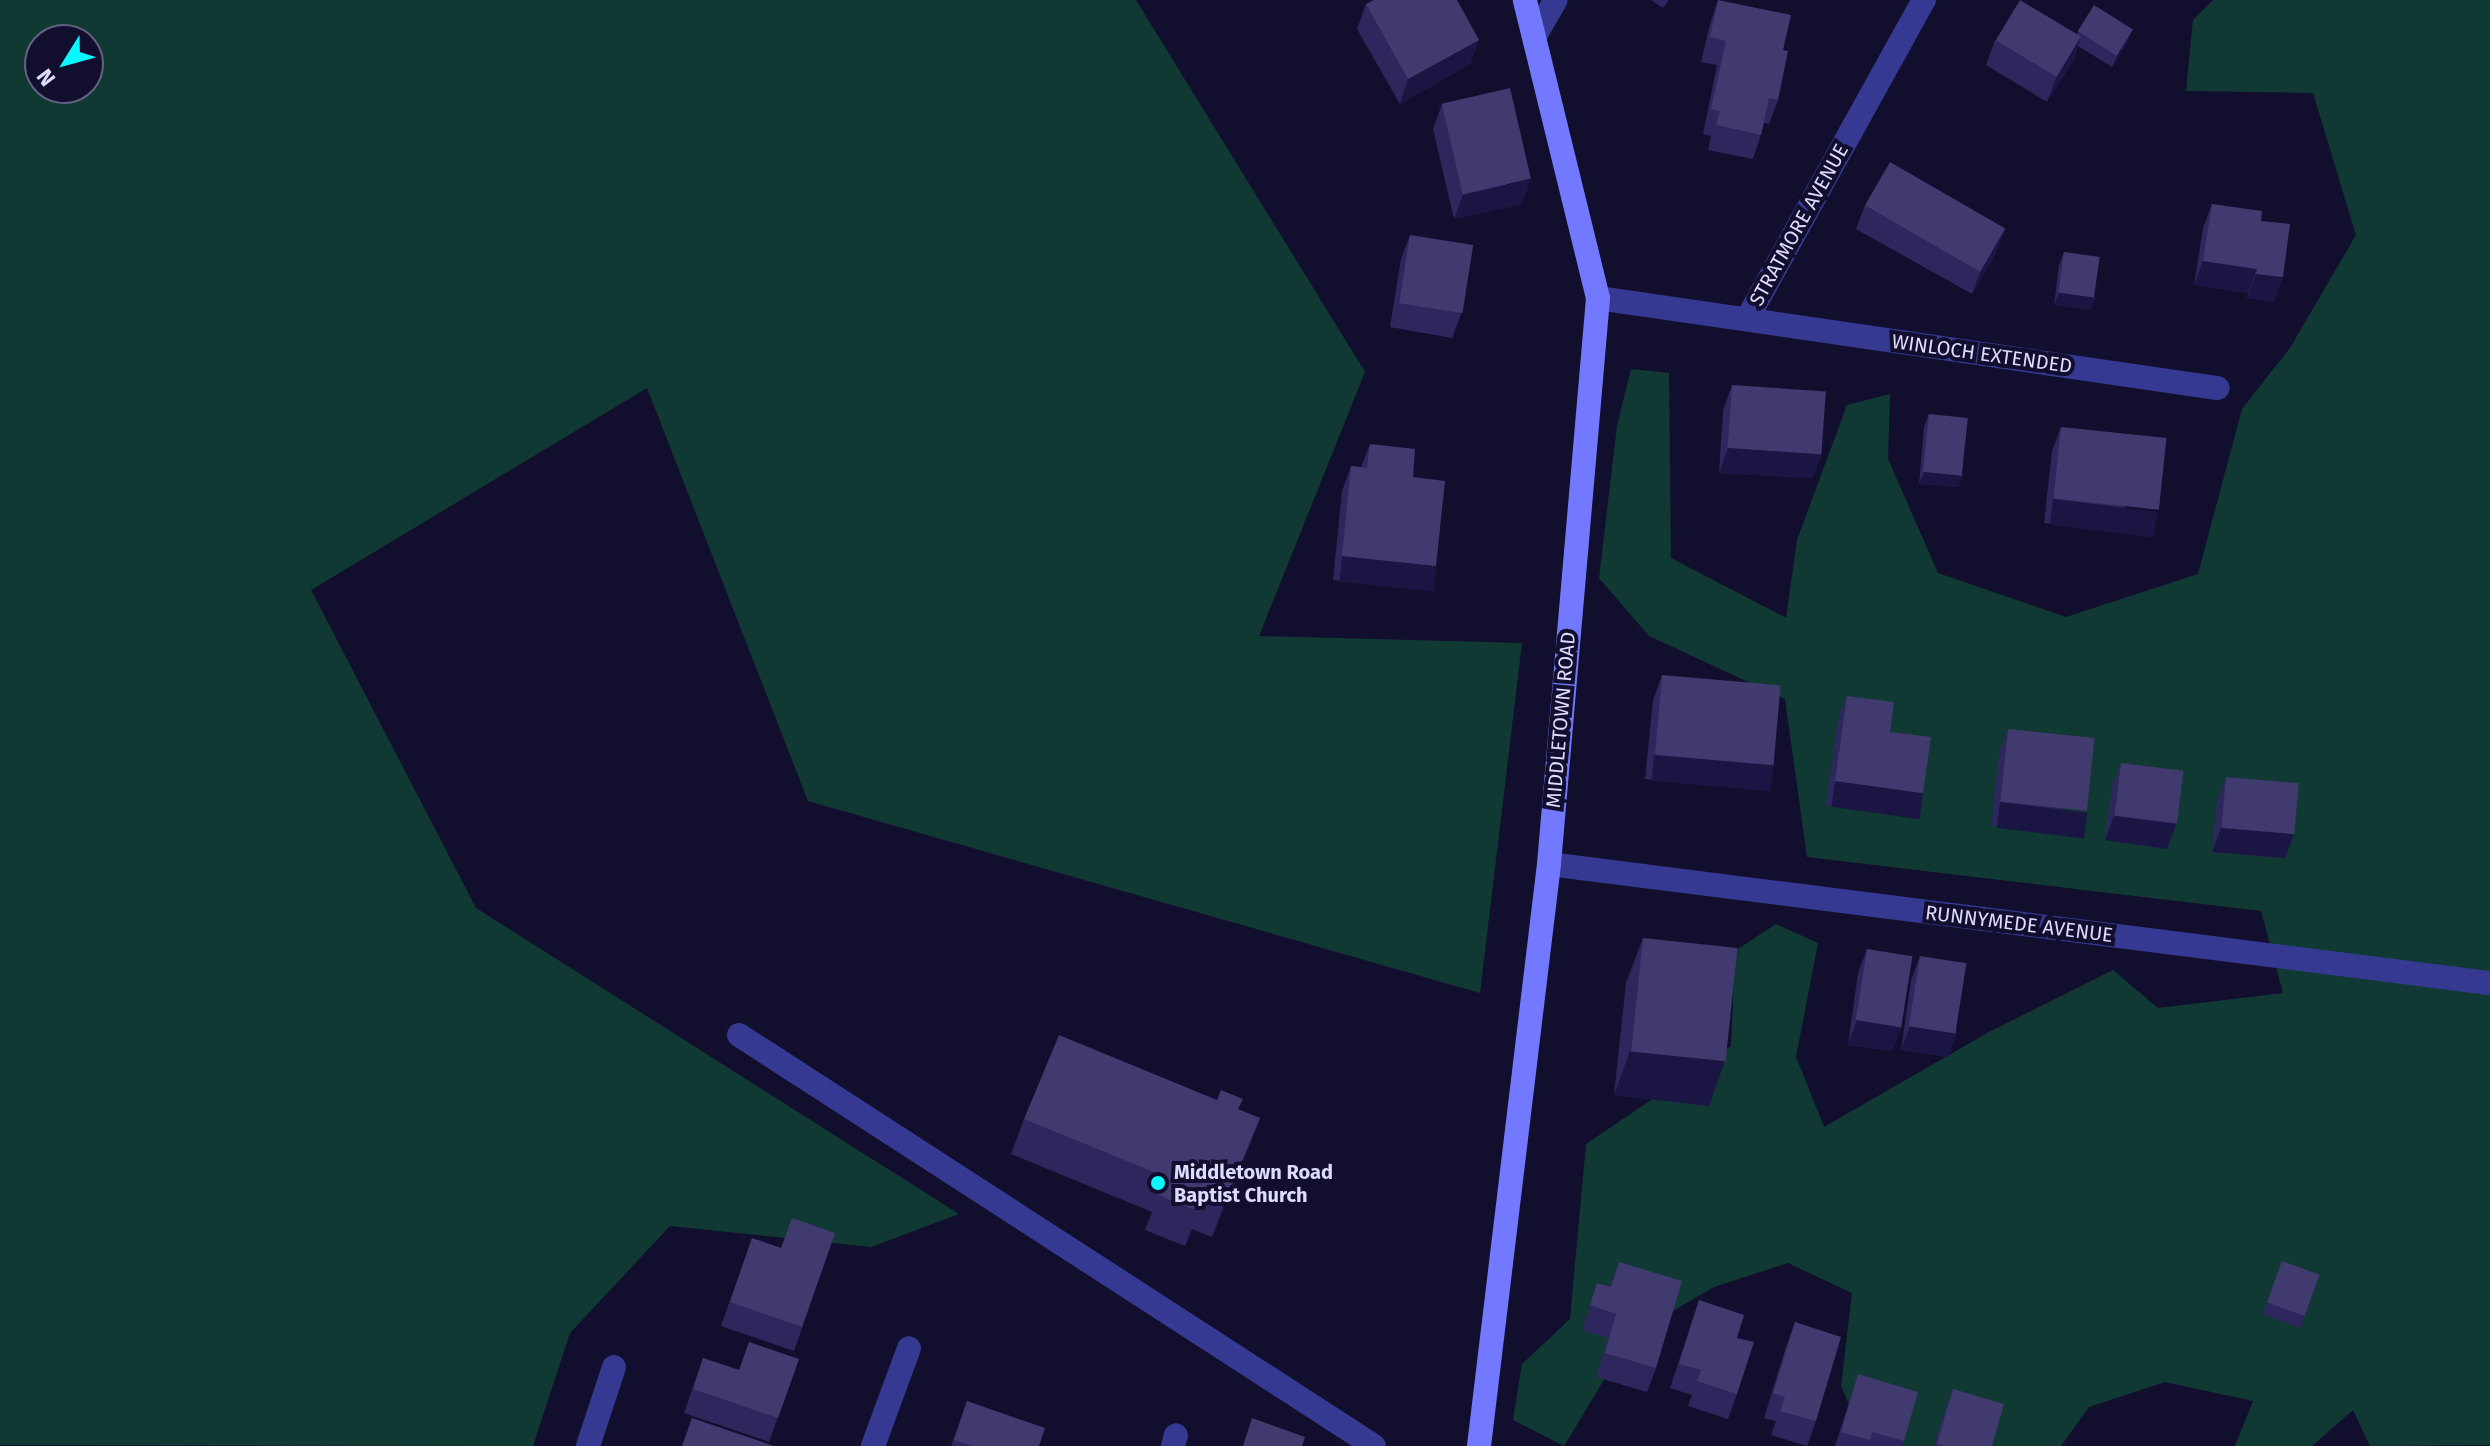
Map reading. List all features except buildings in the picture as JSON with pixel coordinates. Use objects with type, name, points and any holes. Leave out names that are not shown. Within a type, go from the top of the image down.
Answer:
[{"type":"street","name":"MIDDLETOWN ROAD","points":[[1479,1446],[1549,864],[1598,298],[1536,34],[1525,0]]},
{"type":"street","points":[[1536,34],[1556,0]]},
{"type":"street","name":"STRATMORE AVENUE","points":[[1598,298],[1747,319],[1924,0]]},
{"type":"street","name":"WINLOCH EXTENDED","points":[[1747,319],[2217,388]]},
{"type":"street","name":"RUNNYMEDE AVENUE","points":[[1549,864],[2490,983]]},
{"type":"street","points":[[739,1035],[1374,1446]]},
{"type":"street","points":[[873,1446],[909,1348]]},
{"type":"street","points":[[588,1446],[614,1367]]},
{"type":"green space","points":[[0,0],[1136,0],[1365,372],[1259,636],[1522,643],[1480,993],[808,801],[647,388],[311,590],[476,908],[959,1214],[871,1247],[670,1226],[570,1333],[533,1446],[0,1445]]},
{"type":"green space","points":[[2213,0],[2490,0],[2490,1445],[2370,1446],[2353,1410],[2312,1446],[2235,1446],[2253,1401],[2165,1382],[2089,1407],[2061,1446],[1868,1446],[1841,1386],[1852,1293],[1788,1263],[1714,1287],[1631,1335],[1564,1446],[1513,1420],[1522,1364],[1570,1319],[1586,1144],[1731,1046],[1735,951],[1776,924],[1818,943],[1796,1057],[1824,1127],[1989,1032],[2113,970],[2158,1008],[2283,993],[2261,911],[1807,857],[1785,699],[1649,636],[1599,578],[1617,426],[1631,369],[1669,373],[1671,558],[1786,618],[1797,540],[1847,405],[1890,394],[1888,459],[1938,573],[2066,617],[2198,574],[2242,409],[2290,348],[2356,235],[2313,93],[2186,91],[2193,20]]},
{"type":"place","name":"Middletown Road Baptist Church","points":[[1158,1183]]}]
